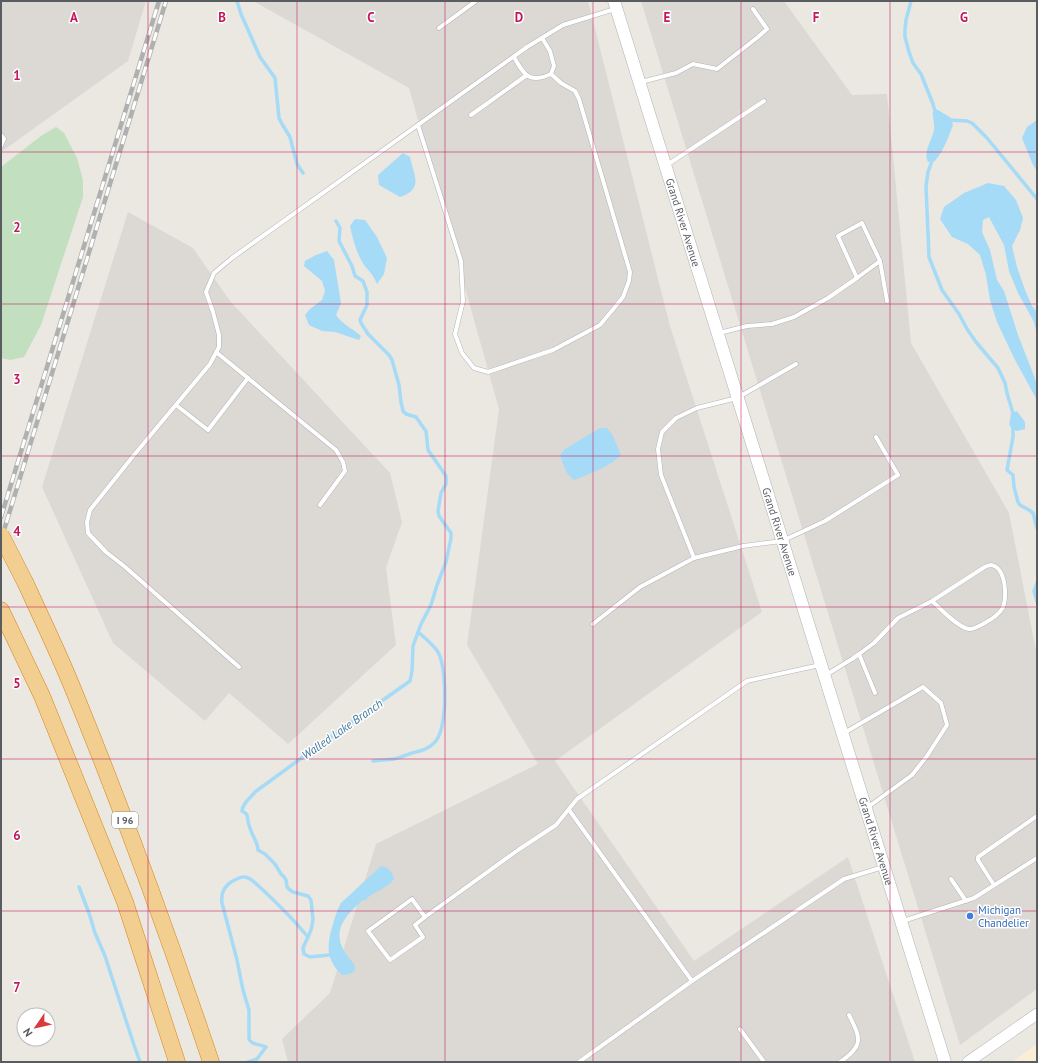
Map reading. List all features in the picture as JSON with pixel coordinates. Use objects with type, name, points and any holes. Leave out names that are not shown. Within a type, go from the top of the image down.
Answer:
[{"type":"highway","name":"I 96","points":[[1,535],[26,584],[70,682],[112,787],[180,969],[211,1062]]},
{"type":"highway","name":"I 96","points":[[1,610],[42,696],[125,902],[177,1062]]},
{"type":"main road","name":"Grand River Avenue","points":[[615,5],[944,1062]]},
{"type":"street","points":[[968,1062],[1037,1014]]},
{"type":"lane","points":[[439,28],[476,1]]},
{"type":"lane","points":[[239,666],[106,552],[88,533],[86,522],[90,510],[210,364],[219,347],[219,335],[206,292],[214,273],[232,258],[542,38],[563,25],[615,5]]},
{"type":"lane","points":[[639,82],[676,73],[693,64],[717,69],[767,29],[753,9]]},
{"type":"lane","points":[[514,57],[521,69],[527,75],[541,79],[551,74],[554,66],[550,52],[542,38]]},
{"type":"lane","points":[[418,125],[461,261],[463,301],[455,334],[462,353],[474,368],[488,372],[553,350],[600,325],[616,307],[622,297],[629,281],[630,272],[579,99],[575,91],[561,83],[551,74]]},
{"type":"lane","points":[[471,115],[527,75]]},
{"type":"lane","points":[[665,166],[764,101]]},
{"type":"lane","points":[[1,135],[4,139],[1,146]]},
{"type":"lane","points":[[857,278],[838,236],[862,223],[880,261],[886,301]]},
{"type":"lane","points":[[717,333],[747,326],[772,324],[794,317],[828,298],[880,261]]},
{"type":"lane","points":[[216,352],[336,450],[343,462],[345,471],[320,504]]},
{"type":"lane","points":[[694,558],[661,475],[658,449],[662,432],[676,418],[697,408],[737,398],[796,364]]},
{"type":"lane","points":[[176,405],[208,430],[248,378]]},
{"type":"lane","points":[[593,624],[640,587],[694,558],[742,546],[782,541],[825,521],[898,475],[876,437]]},
{"type":"lane","points":[[425,917],[412,899],[368,931],[390,960],[424,937],[415,925],[425,917],[518,850],[556,826],[577,799],[747,681],[822,670],[852,660],[874,643],[898,618],[932,601],[988,566],[992,565],[1000,571],[1005,583],[1006,601],[1002,609],[995,617],[969,630],[961,626],[932,601]]},
{"type":"lane","points":[[859,654],[875,694]]},
{"type":"lane","points":[[842,734],[923,687],[941,703],[946,725],[926,756],[912,774],[865,809]]},
{"type":"lane","points":[[569,810],[692,981]]},
{"type":"lane","points":[[994,885],[978,860],[978,857],[1037,816]]},
{"type":"lane","points":[[900,921],[974,898],[1037,858]]},
{"type":"lane","points":[[579,1062],[692,981],[818,896],[844,880],[884,867]]},
{"type":"lane","points":[[951,879],[966,901]]},
{"type":"lane","points":[[840,1062],[853,1051],[858,1043],[858,1032],[849,1015]]},
{"type":"lane","points":[[740,1029],[764,1062]]},
{"type":"shaded area","points":[[1,1],[146,1],[128,61],[1,152]]},
{"type":"shaded area","points":[[253,1],[588,1],[670,326],[762,612],[555,761],[694,961],[848,857],[915,1062],[288,1062],[282,1039],[330,993],[376,844],[538,764],[467,645],[499,409],[409,88]]},
{"type":"shaded area","points":[[641,1],[784,1],[852,95],[887,94],[911,343],[1009,513],[1037,656],[1037,989],[960,1045]]},
{"type":"shaded area","points":[[128,212],[193,248],[230,301],[390,473],[402,522],[386,568],[396,645],[288,744],[229,693],[205,721],[113,643],[42,487]]},
{"type":"shaded area","points":[[1037,1044],[1037,1062],[1012,1062]]},
{"type":"green space","points":[[56,127],[64,133],[77,158],[83,180],[83,197],[41,325],[24,357],[10,360],[1,358],[1,167],[41,136]]},
{"type":"water","points":[[938,110],[951,118],[953,125],[942,151],[935,161],[928,162],[927,150],[934,130],[933,111]]},
{"type":"water","points":[[1037,120],[1037,171],[1022,138],[1027,127]]},
{"type":"water","points":[[403,153],[410,157],[416,181],[412,190],[400,197],[379,185],[378,175]]},
{"type":"water","points":[[988,183],[1004,186],[1016,200],[1023,218],[1020,230],[1012,246],[1025,290],[1032,306],[1037,312],[1037,334],[1034,322],[1018,293],[1009,271],[1004,245],[989,217],[983,220],[982,232],[990,250],[997,280],[1004,291],[1018,335],[1037,385],[1037,400],[1014,358],[997,322],[990,300],[986,275],[980,255],[968,244],[952,237],[940,219],[944,207],[964,193]]},
{"type":"water","points":[[355,219],[365,220],[377,237],[387,258],[384,274],[377,284],[361,260],[355,246],[350,226]]},
{"type":"water","points":[[327,251],[334,260],[341,303],[336,315],[361,336],[359,340],[335,332],[322,331],[309,325],[305,315],[322,300],[325,291],[322,281],[304,266],[305,261]]},
{"type":"water","points":[[1017,411],[1025,422],[1025,429],[1017,431],[1011,428],[1010,424],[1011,413]]},
{"type":"water","points":[[600,428],[607,428],[613,436],[621,455],[605,467],[574,480],[567,472],[560,455],[565,449]]},
{"type":"water","points":[[381,866],[390,870],[394,879],[389,885],[367,898],[367,900],[363,900],[349,913],[341,927],[340,941],[343,949],[355,967],[352,973],[342,975],[336,969],[330,957],[329,951],[329,938],[336,914],[341,903]]},
{"type":"waterway","name":"Walled Lake Branch","points":[[237,1],[241,14],[260,57],[275,78],[279,118],[290,137],[297,164],[303,173]]},
{"type":"waterway","points":[[911,1],[906,20],[905,37],[913,63],[921,74],[937,114]]},
{"type":"waterway","points":[[947,118],[949,120],[967,121],[972,123],[987,138],[1037,199]]},
{"type":"waterway","points":[[933,158],[928,172],[926,186],[929,257],[942,290],[976,342],[998,368],[1005,383],[1014,417]]},
{"type":"waterway","name":"Walled Lake Branch","points":[[329,955],[310,957],[304,954],[303,948],[311,930],[313,920],[311,900],[308,896],[290,890],[287,887],[286,880],[275,864],[265,854],[258,850],[247,815],[242,811],[245,803],[255,792],[410,681],[413,646],[421,624],[431,605],[446,562],[451,538],[451,533],[439,516],[438,511],[441,493],[446,484],[446,476],[428,450],[426,431],[416,417],[406,414],[403,411],[399,385],[392,360],[368,334],[361,323],[360,320],[367,305],[367,292],[363,281],[355,276],[352,266],[339,241],[340,228],[336,221]]},
{"type":"waterway","points":[[1013,425],[1013,437],[1007,470],[1013,475],[1014,487],[1018,502],[1020,505],[1033,513],[1037,528]]},
{"type":"waterway","points":[[1037,583],[1034,591],[1037,601]]},
{"type":"waterway","points":[[373,761],[396,759],[423,750],[434,743],[439,736],[442,726],[445,700],[442,662],[435,648],[418,632]]},
{"type":"waterway","name":"Walled Lake Branch","points":[[248,1062],[257,1059],[266,1047],[254,1043],[249,1039],[249,1010],[222,903],[222,894],[224,889],[228,884],[240,878],[245,877],[250,879],[281,907],[308,937]]},
{"type":"waterway","points":[[79,887],[95,933],[105,956],[140,1062]]},
{"type":"railway","points":[[1,517],[159,1]]},
{"type":"railway","points":[[1,540],[166,1]]},
{"type":"place","name":"Michigan Chandelier","points":[[970,916]]}]
